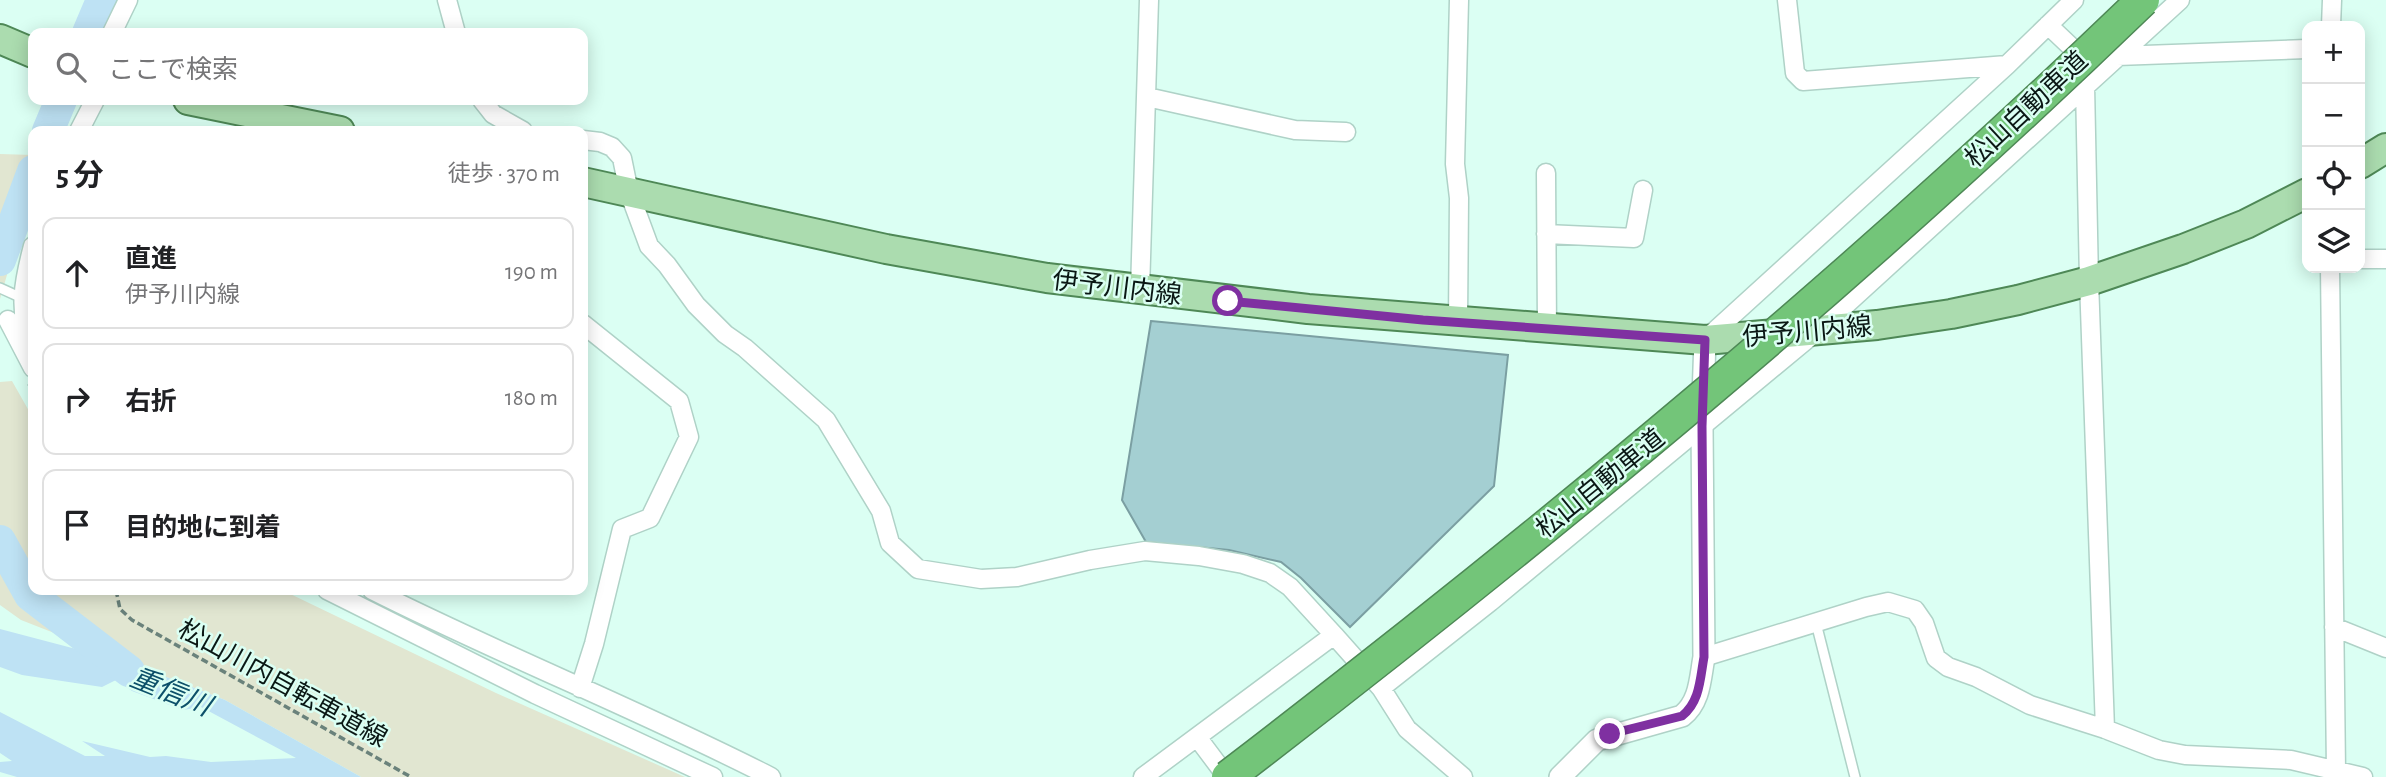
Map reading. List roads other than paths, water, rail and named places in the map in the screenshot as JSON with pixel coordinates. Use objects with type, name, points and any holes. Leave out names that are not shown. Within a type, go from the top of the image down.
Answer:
[{"type":"highway","name":"松山自動車道","points":[[1228,777],[1396,648],[1640,451],[1874,249],[2143,0]]},
{"type":"main road","points":[[0,38],[28,51]]},
{"type":"main road","points":[[213,105],[315,126]]},
{"type":"main road","points":[[2365,161],[2386,148]]},
{"type":"main road","name":"伊予川内線","points":[[588,183],[886,249],[1047,278],[1241,303],[1458,323],[1705,340],[1877,326],[2018,300],[2089,281],[2183,249],[2246,224],[2302,196]]},
{"type":"street","points":[[114,28],[128,0]]},
{"type":"street","points":[[447,0],[455,28]]},
{"type":"street","points":[[1140,290],[1149,0]]},
{"type":"street","points":[[1458,323],[1459,198],[1455,164],[1459,0]]},
{"type":"street","points":[[1787,0],[1795,73],[1803,81],[2007,65]]},
{"type":"street","points":[[1560,777],[1597,740],[1682,716],[1691,708],[1698,692],[1704,657],[1702,426],[1705,340],[2007,65],[2074,0]]},
{"type":"street","points":[[1381,688],[1490,602],[1817,331],[2180,0]]},
{"type":"street","points":[[2331,21],[2332,0]]},
{"type":"street","points":[[2048,25],[2092,79],[2089,281],[2105,729]]},
{"type":"street","points":[[2117,56],[2302,49]]},
{"type":"street","points":[[1147,97],[1295,130],[1346,132]]},
{"type":"street","points":[[81,126],[92,105]]},
{"type":"street","points":[[486,105],[493,114],[514,126]]},
{"type":"street","points":[[588,141],[612,147],[622,158],[629,192],[649,246],[667,265],[696,305],[724,334],[745,348],[826,420],[881,511],[890,543],[918,569],[969,577],[1017,577],[1090,560],[1145,551],[1199,556],[1243,564],[1270,573],[1290,587],[1381,688],[1407,729],[1463,777]]},
{"type":"street","points":[[1546,173],[1547,329]]},
{"type":"street","points":[[1546,234],[1634,238],[1643,190]]},
{"type":"street","points":[[28,256],[10,292],[11,307],[7,326],[28,360]]},
{"type":"street","points":[[2365,259],[2386,259]]},
{"type":"street","points":[[2330,273],[2336,771]]},
{"type":"street","points":[[10,292],[28,331]]},
{"type":"street","points":[[580,688],[622,529],[650,518],[689,437],[680,401],[588,328]]},
{"type":"street","points":[[337,595],[535,694],[713,777]]},
{"type":"street","points":[[383,595],[771,777]]},
{"type":"street","points":[[1704,657],[1888,602],[1915,610],[1924,622],[1936,658],[1948,667],[1976,677],[2030,705],[2159,750],[2185,755],[2291,760],[2363,777]]},
{"type":"street","points":[[2334,627],[2386,648]]},
{"type":"street","points":[[1143,777],[1334,635]]},
{"type":"street","points":[[1197,737],[1228,777]]},
{"type":"lane","points":[[1816,623],[1855,777]]},
{"type":"water","name":"重信川","points":[[0,629],[133,664],[225,700],[361,777],[17,777],[0,772],[0,762],[12,761],[0,753],[0,712],[85,756],[105,756],[82,741],[150,757],[166,756],[211,762],[296,758],[201,707],[183,710],[132,691],[116,680],[102,687],[22,675],[0,667]]},
{"type":"waterway","points":[[90,28],[102,0]]},
{"type":"waterway","points":[[50,126],[59,105]]},
{"type":"waterway","points":[[0,260],[28,184]]},
{"type":"waterway","points":[[0,541],[28,591]]},
{"type":"waterway","name":"重信川","points":[[30,595],[129,671]]}]
